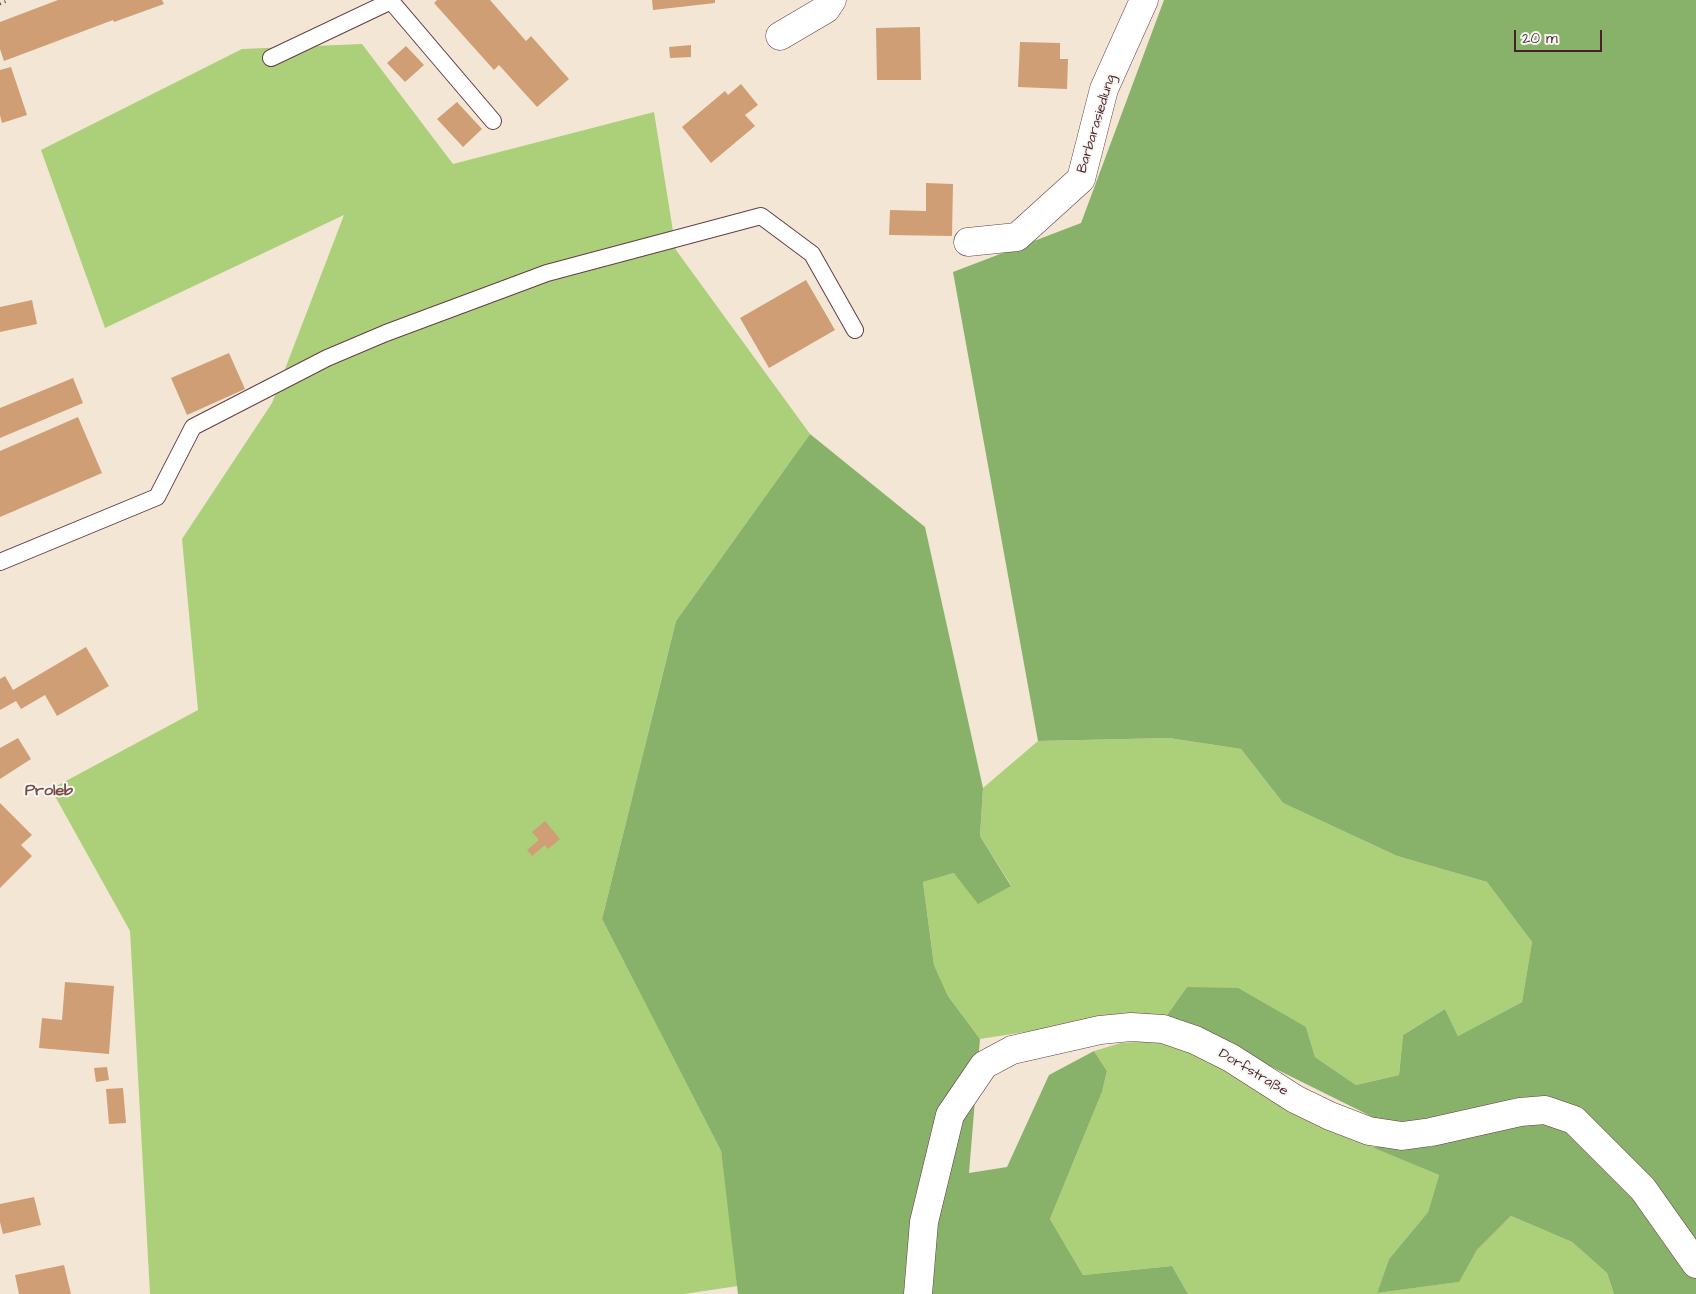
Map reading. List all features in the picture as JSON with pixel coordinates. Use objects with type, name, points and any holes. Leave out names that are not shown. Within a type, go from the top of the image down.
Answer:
[{"type":"street","points":[[780,36],[826,9],[832,0]]},
{"type":"street","name":"Barbarasiedlung","points":[[968,242],[1017,238],[1081,179],[1104,89],[1144,0]]},
{"type":"street","name":"Dorfstraße","points":[[918,1294],[924,1222],[950,1115],[984,1065],[1012,1050],[1031,1045],[1100,1030],[1131,1027],[1163,1029],[1195,1040],[1230,1058],[1295,1099],[1330,1116],[1369,1131],[1402,1136],[1431,1132],[1520,1112],[1545,1110],[1574,1120],[1643,1189],[1696,1264]]},
{"type":"lane","points":[[271,58],[390,0],[493,121]]},
{"type":"lane","points":[[0,562],[157,497],[193,427],[327,358],[386,333],[547,273],[761,216],[812,254],[855,330]]},
{"type":"path","points":[[0,4],[10,0]]},
{"type":"green space","points":[[1164,0],[1696,0],[1696,1294],[1614,1294],[1607,1273],[1572,1242],[1511,1216],[1477,1250],[1459,1282],[1377,1293],[1389,1259],[1428,1212],[1439,1175],[1372,1147],[1433,1147],[1167,1015],[1187,987],[1238,988],[1306,1027],[1315,1057],[1356,1085],[1399,1075],[1403,1035],[1445,1009],[1458,1036],[1522,1002],[1532,942],[1487,882],[1397,856],[1283,803],[1241,749],[1169,738],[1038,741],[953,272],[1081,223]]},
{"type":"green space","points":[[362,44],[453,164],[654,112],[676,250],[810,434],[676,621],[602,919],[721,1151],[738,1286],[684,1294],[150,1294],[130,931],[51,789],[198,710],[182,539],[272,403],[344,215],[105,328],[41,150],[242,49]]},
{"type":"green space","points":[[810,434],[925,527],[983,788],[980,836],[1011,886],[978,904],[954,873],[923,882],[934,965],[948,996],[980,1039],[969,1173],[1007,1167],[1049,1075],[1094,1051],[1107,1071],[1102,1092],[1050,1219],[1083,1275],[1172,1266],[1188,1294],[738,1294],[721,1151],[602,919],[676,621]]},
{"type":"green space","points":[[1169,738],[1241,749],[1283,803],[1397,856],[1487,882],[1532,942],[1522,1002],[1458,1036],[1445,1009],[1403,1035],[1399,1075],[1356,1085],[1315,1057],[1306,1027],[1187,987],[1167,1015],[1127,1016],[980,1039],[948,996],[934,965],[923,882],[954,873],[1011,885],[980,836],[983,788],[1038,741]]},
{"type":"green space","points":[[1152,1041],[1184,1046],[1332,1129],[1439,1175],[1428,1212],[1389,1259],[1377,1293],[1458,1282],[1477,1250],[1511,1216],[1572,1242],[1607,1273],[1614,1294],[1188,1294],[1172,1266],[1083,1275],[1050,1219],[1102,1092],[1107,1071],[1094,1051],[1121,1043]]},
{"type":"building","points":[[58,0],[162,0],[164,4],[114,22],[113,20],[4,61],[0,49],[0,22]]},
{"type":"building","points":[[437,0],[490,0],[526,41],[531,36],[569,79],[537,107],[499,65],[494,70],[434,3]]},
{"type":"building","points":[[652,0],[715,0],[715,3],[653,10]]},
{"type":"building","points":[[920,27],[921,80],[877,80],[876,28]]},
{"type":"building","points":[[1020,42],[1060,43],[1060,59],[1068,59],[1067,89],[1018,87]]},
{"type":"building","points":[[691,45],[691,57],[670,58],[669,47]]},
{"type":"building","points":[[406,46],[424,65],[405,82],[387,63]]},
{"type":"building","points":[[11,67],[27,115],[2,123],[0,115],[0,70]]},
{"type":"building","points":[[741,84],[758,105],[745,115],[755,126],[711,163],[682,127],[725,91],[728,95]]},
{"type":"building","points":[[457,102],[482,129],[463,147],[437,119]]},
{"type":"building","points":[[926,183],[953,184],[952,236],[889,235],[890,210],[926,211]]},
{"type":"building","points":[[806,280],[835,330],[769,368],[740,318]]},
{"type":"building","points":[[32,300],[37,324],[0,332],[0,307]]},
{"type":"building","points":[[229,353],[245,389],[187,415],[171,378]]},
{"type":"building","points":[[73,378],[83,403],[0,438],[0,408]]},
{"type":"building","points":[[78,417],[102,473],[0,517],[0,451]]},
{"type":"building","points":[[86,647],[109,686],[57,716],[45,695],[21,709],[16,701],[0,710],[0,679],[5,676],[13,690]]},
{"type":"building","points":[[18,738],[31,759],[0,779],[0,748]]},
{"type":"building","points":[[0,803],[32,835],[21,845],[32,856],[0,888]]},
{"type":"building","points":[[545,821],[560,839],[548,849],[545,845],[532,856],[527,850],[539,840],[532,832]]},
{"type":"building","points":[[65,982],[114,986],[109,1054],[39,1048],[42,1018],[62,1020]]},
{"type":"building","points":[[107,1067],[109,1080],[96,1082],[94,1068]]},
{"type":"building","points":[[123,1088],[126,1123],[109,1124],[106,1089]]},
{"type":"building","points":[[34,1197],[41,1225],[3,1234],[0,1222],[0,1204]]},
{"type":"building","points":[[64,1265],[71,1294],[19,1294],[15,1275]]},
{"type":"district","name":"Proleb","points":[[49,792]]}]
